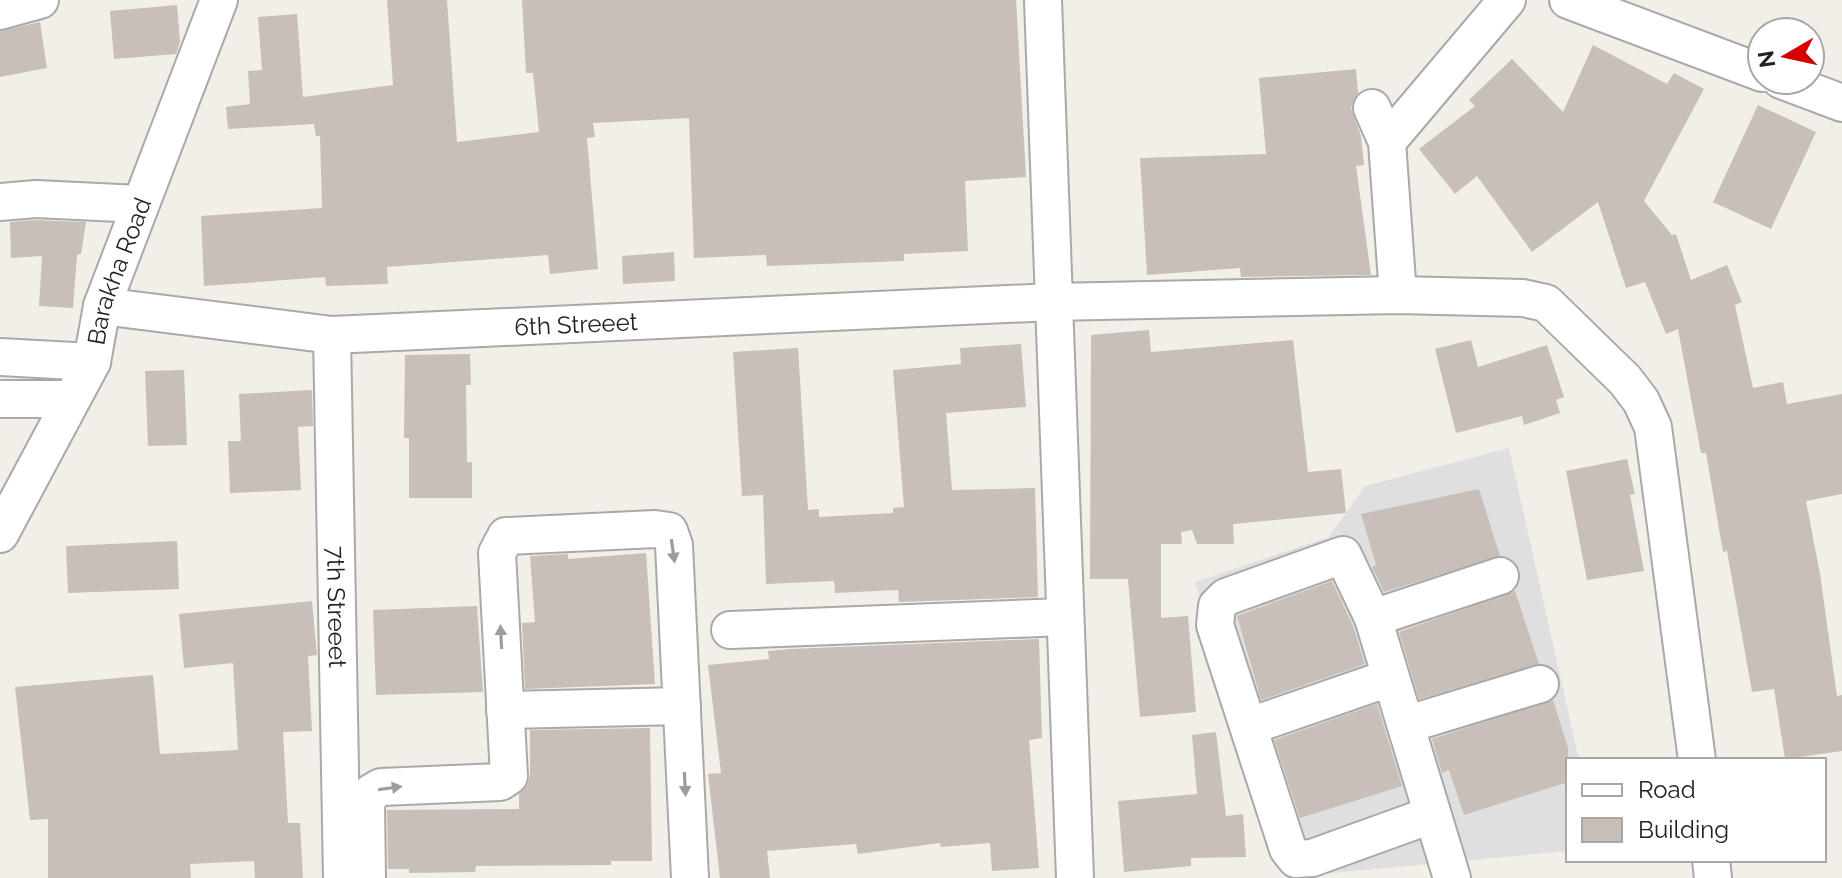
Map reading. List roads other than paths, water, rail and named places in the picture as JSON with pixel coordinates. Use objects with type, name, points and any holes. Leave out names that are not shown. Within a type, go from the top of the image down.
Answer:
[{"type":"street","points":[[0,11],[40,0]]},
{"type":"street","name":"Barakha Road","points":[[0,534],[92,362],[102,306],[219,0]]},
{"type":"street","points":[[1043,0],[1075,878]]},
{"type":"street","points":[[1387,142],[1507,0]]},
{"type":"street","points":[[1568,0],[1746,67]]},
{"type":"street","points":[[1372,108],[1387,142],[1398,295]]},
{"type":"street","points":[[0,202],[36,199],[140,204]]},
{"type":"street","name":"6th Streeet","points":[[102,306],[332,335],[1052,302],[1398,295],[1495,296],[1546,303],[1625,380],[1641,401],[1653,427],[1697,758]]},
{"type":"street","name":"7th Streeet","points":[[332,335],[342,878]]},
{"type":"street","points":[[0,357],[92,362]]},
{"type":"street","points":[[0,399],[70,399]]},
{"type":"street","points":[[367,878],[366,803],[372,792],[381,787],[500,782],[509,776],[500,542],[506,536],[655,529],[669,531],[674,545],[690,878]]},
{"type":"street","points":[[1431,815],[1312,858],[1296,859],[1288,849],[1215,625],[1217,606],[1226,597],[1343,555],[1373,618],[1389,678],[1408,724],[1431,815],[1452,878]]},
{"type":"street","points":[[1373,618],[1500,576]]},
{"type":"street","points":[[730,630],[1064,617]]},
{"type":"street","points":[[1250,726],[1389,678]]},
{"type":"street","points":[[1408,724],[1540,684]]},
{"type":"street","points":[[505,710],[682,706]]}]
